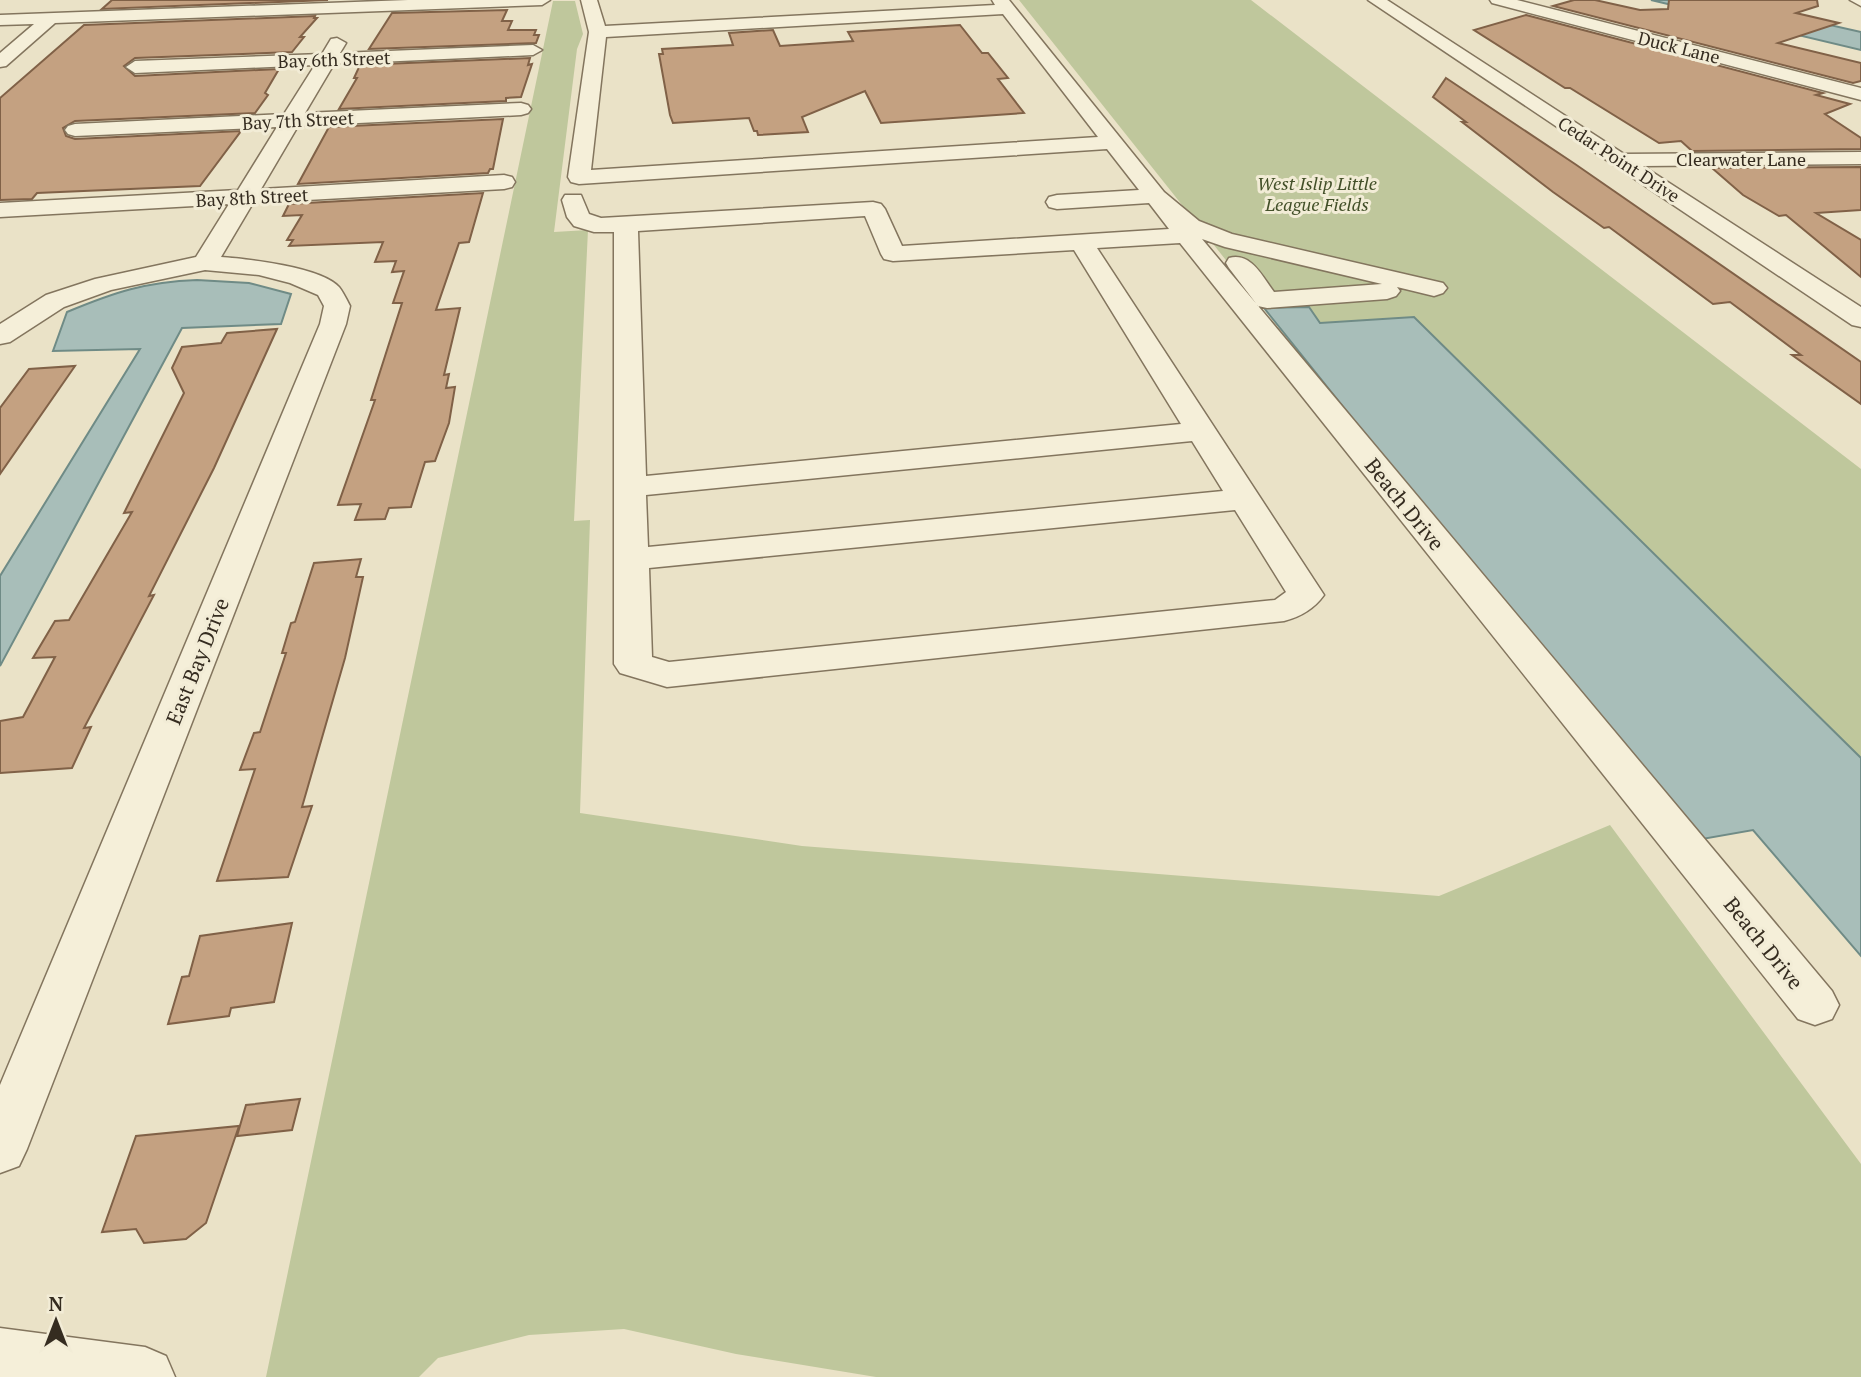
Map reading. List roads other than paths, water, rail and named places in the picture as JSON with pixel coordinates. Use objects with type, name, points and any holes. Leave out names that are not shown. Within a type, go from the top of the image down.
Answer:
[{"type":"street","points":[[0,20],[49,20],[360,4],[542,0]]},
{"type":"street","points":[[589,0],[598,32],[590,153],[575,186],[575,213],[580,221],[591,225],[626,225],[873,209],[893,254],[1081,242],[1197,240],[1434,288],[1273,306]]},
{"type":"street","name":"Cedar Point Drive","points":[[1376,0],[1861,319]]},
{"type":"street","name":"Duck Lane","points":[[1497,0],[1861,93]]},
{"type":"street","points":[[205,263],[360,4]]},
{"type":"street","points":[[598,32],[996,12]]},
{"type":"street","name":"Beach Drive","points":[[996,12],[1065,101],[1112,142],[1156,196],[1197,240],[1815,1005]]},
{"type":"street","points":[[0,62],[49,20]]},
{"type":"street","name":"Bay 6th Street","points":[[135,67],[533,50]]},
{"type":"street","name":"Bay 7th Street","points":[[75,130],[521,109]]},
{"type":"street","points":[[575,186],[1112,142]]},
{"type":"street","name":"Clearwater Lane","points":[[1621,160],[1861,158]]},
{"type":"street","name":"Bay 8th Street","points":[[0,210],[504,183]]},
{"type":"street","points":[[1057,202],[1156,196]]},
{"type":"street","points":[[626,225],[633,664],[667,675],[1284,610],[1306,595],[1081,242]]},
{"type":"street","points":[[1236,261],[1273,306]]},
{"type":"street","points":[[1273,306],[1311,261]]},
{"type":"street","name":"East Bay Drive","points":[[0,336],[55,301],[104,284],[205,263],[259,268],[298,276],[328,290],[337,306],[333,324],[0,1149]]},
{"type":"street","points":[[631,487],[1201,431]]},
{"type":"street","points":[[632,559],[1243,499]]},
{"type":"street","points":[[0,1358],[145,1377]]},
{"type":"water","points":[[1651,0],[1719,0],[1861,32],[1861,50]]},
{"type":"water","points":[[197,280],[249,283],[291,294],[281,324],[182,328],[0,666],[0,576],[140,349],[53,351],[67,312],[130,289]]},
{"type":"water","points":[[1309,307],[1320,323],[1414,317],[1861,758],[1861,956],[1753,830],[1691,841],[1264,308]]},
{"type":"park label","name":"West Islip Little League Fields","points":[[1317,193]]}]
